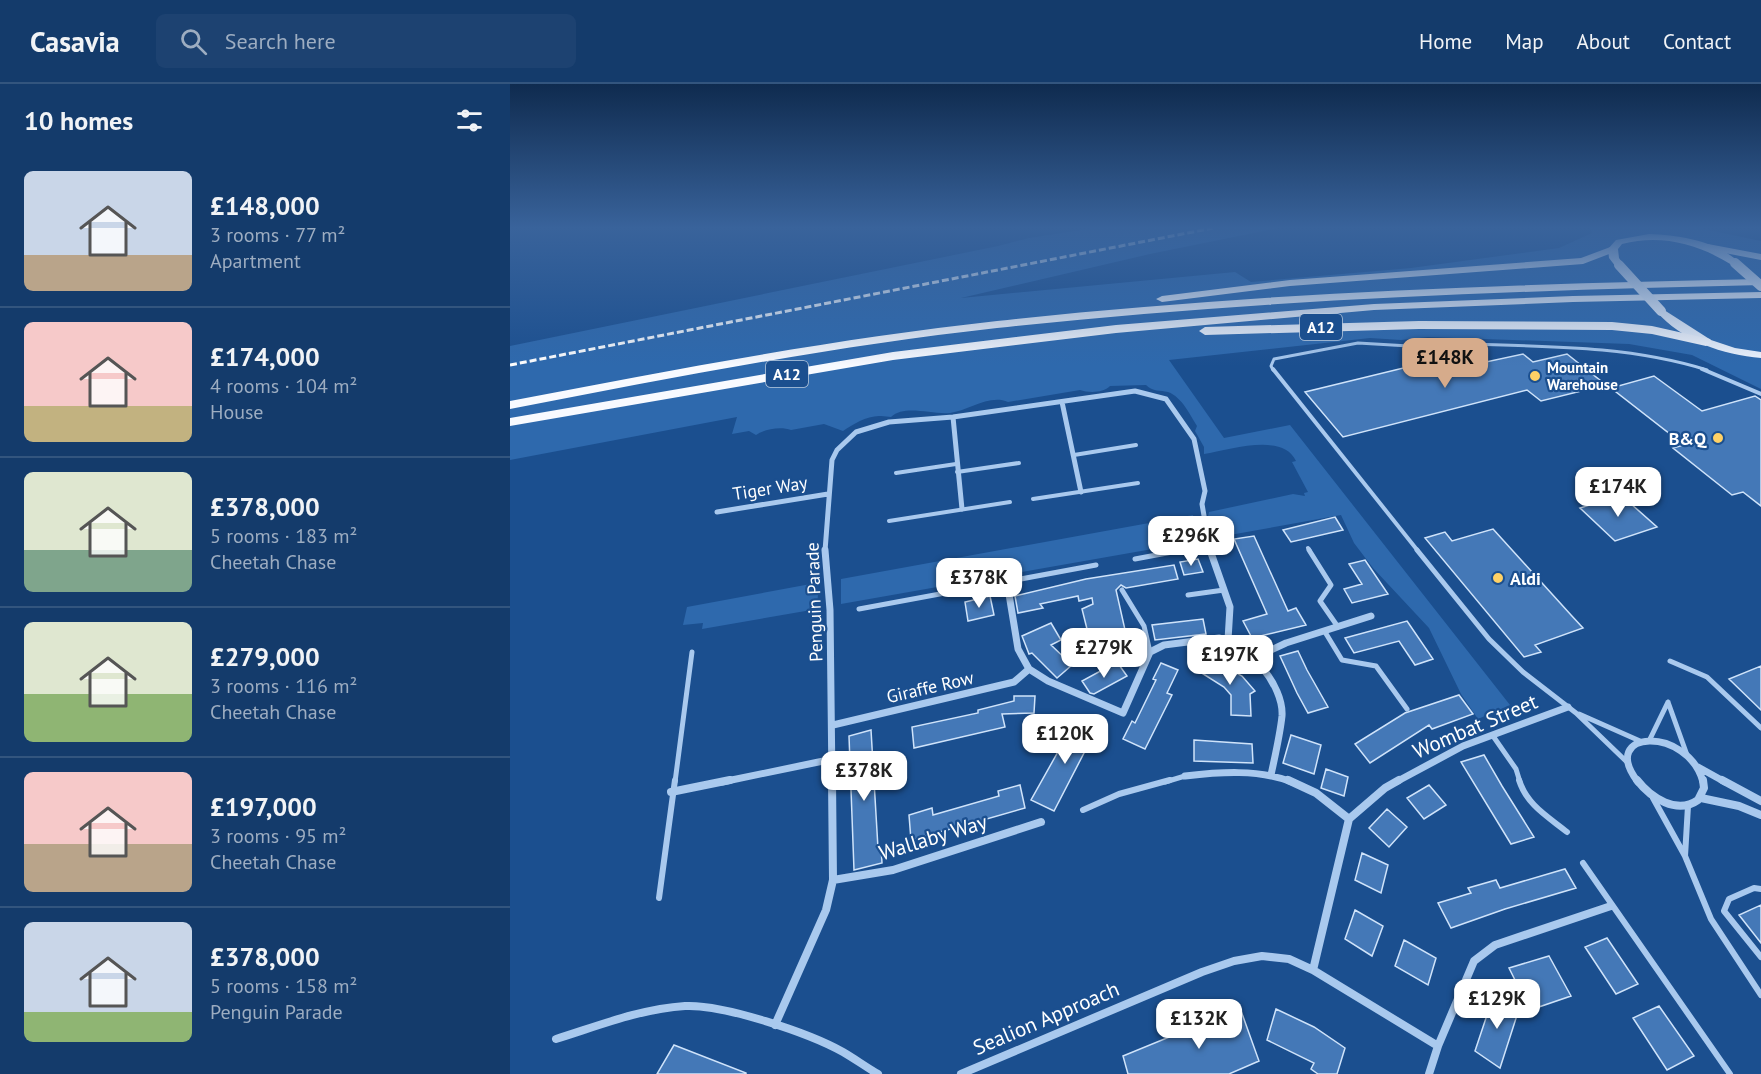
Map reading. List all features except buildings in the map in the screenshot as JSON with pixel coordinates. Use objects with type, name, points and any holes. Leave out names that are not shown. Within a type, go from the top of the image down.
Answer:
[{"type":"highway","name":"A12","points":[[1052,319],[1117,305],[1290,283],[1407,274]]},
{"type":"highway","name":"A12","points":[[510,405],[659,376],[884,339],[1052,319],[1262,300],[1478,288],[1761,284]]},
{"type":"highway","name":"A12","points":[[510,422],[893,356],[1128,328],[1374,307],[1573,299],[1761,295]]},
{"type":"highway","name":"A12","points":[[1066,336],[1419,325],[1612,326],[1652,330],[1706,342]]},
{"type":"main road","points":[[1628,274],[1661,310],[1688,333],[1761,364]]},
{"type":"main road","points":[[1749,274],[1761,284]]},
{"type":"main road","points":[[1729,350],[1761,355]]},
{"type":"street","name":"Penguin Parade","points":[[775,1025],[826,910],[833,880],[833,725],[829,601],[824,562],[832,460],[837,450],[856,432],[889,422],[953,417],[1135,391],[1166,399],[1194,439],[1198,463],[1204,477],[1203,512],[1208,545],[1230,607],[1228,640]]},
{"type":"street","points":[[1062,402],[1081,492]]},
{"type":"street","points":[[953,417],[956,464],[963,509]]},
{"type":"street","name":"Tiger Way","points":[[717,512],[828,494]]},
{"type":"street","points":[[1006,582],[1018,649],[1029,669],[1048,681],[1123,713],[1150,652],[1164,645],[1219,638],[1228,640],[1254,658],[1279,693],[1282,714],[1271,775]]},
{"type":"street","points":[[1254,658],[1287,643],[1371,616]]},
{"type":"street","name":"Giraffe Row","points":[[833,725],[1014,682],[1029,669]]},
{"type":"street","name":"Wombat Street","points":[[1349,819],[1385,788],[1463,746],[1568,707]]},
{"type":"street","points":[[1697,766],[1705,787],[1701,798],[1688,806],[1676,806],[1651,795],[1640,785],[1628,763],[1628,753],[1632,745],[1650,739],[1675,747],[1697,766],[1761,801]]},
{"type":"street","points":[[671,792],[833,759]]},
{"type":"street","points":[[1185,776],[1232,772],[1271,775],[1314,792],[1349,819],[1313,970]]},
{"type":"street","points":[[1701,798],[1739,806],[1761,815]]},
{"type":"street","name":"Wallaby Way","points":[[833,880],[893,870],[1041,822]]},
{"type":"street","points":[[1430,1074],[1438,1046],[1474,961],[1495,945],[1611,906]]},
{"type":"street","name":"Sealion Approach","points":[[961,1074],[1147,994],[1234,961],[1262,956],[1289,959],[1313,970],[1438,1046]]},
{"type":"street","points":[[556,1039],[646,1011],[687,1006],[728,1011],[775,1025],[841,1051],[878,1074]]},
{"type":"lane","points":[[1640,741],[1568,707],[1523,672],[1489,639],[1277,377],[1272,366],[1274,358],[1358,344],[1409,346],[1439,343],[1622,351],[1664,358],[1706,370],[1761,394]]},
{"type":"lane","points":[[1074,454],[1136,445]]},
{"type":"lane","points":[[957,472],[1019,463]]},
{"type":"lane","points":[[896,473],[956,464]]},
{"type":"lane","points":[[1033,499],[1138,483]]},
{"type":"lane","points":[[889,520],[1010,502]]},
{"type":"lane","points":[[1135,559],[1208,545]]},
{"type":"lane","points":[[1308,548],[1331,585],[1320,601],[1338,627]]},
{"type":"lane","points":[[859,609],[1096,565]]},
{"type":"lane","points":[[1122,590],[1131,608],[1145,626],[1149,635],[1150,652]]},
{"type":"lane","points":[[1188,595],[1224,590]]},
{"type":"lane","points":[[1325,632],[1341,660],[1376,666],[1407,709]]},
{"type":"lane","points":[[659,898],[671,792],[692,652]]},
{"type":"lane","points":[[1670,662],[1707,676],[1761,728]]},
{"type":"lane","points":[[1650,739],[1668,702],[1687,755]]},
{"type":"lane","points":[[1576,712],[1628,763]]},
{"type":"lane","points":[[1493,736],[1515,769],[1524,795],[1532,806],[1567,832]]},
{"type":"lane","points":[[1083,810],[1119,794],[1185,776]]},
{"type":"lane","points":[[1651,795],[1685,856],[1710,919],[1761,995]]},
{"type":"lane","points":[[1685,856],[1688,806]]},
{"type":"lane","points":[[1583,863],[1730,1074]]},
{"type":"lane","points":[[1761,889],[1754,888],[1730,899],[1724,911],[1761,957]]},
{"type":"shaded area","points":[[860,274],[1063,274],[961,298],[1212,274],[1239,274],[1251,282],[1340,274],[1761,274],[1761,389],[1692,355],[1629,344],[1428,337],[1401,340],[1370,338],[1169,360],[1224,438],[1290,425],[1510,705],[1478,719],[1461,694],[1429,628],[1373,568],[1354,543],[1341,515],[1213,538],[1207,521],[1209,512],[1293,494],[1305,496],[1304,493],[1308,492],[1292,462],[1296,461],[1289,452],[1280,447],[1255,445],[1204,454],[1204,447],[1195,431],[1197,426],[1181,402],[1168,392],[1154,390],[1146,385],[1110,386],[1092,392],[1080,390],[1008,402],[993,400],[950,413],[904,411],[891,417],[866,418],[843,431],[824,424],[791,430],[773,429],[756,435],[749,431],[732,434],[737,417],[510,460],[510,346]]},
{"type":"shaded area","points":[[1193,515],[1198,541],[841,604],[841,579]]},
{"type":"shaded area","points":[[816,583],[817,609],[702,629],[703,623],[683,625],[687,607]]},
{"type":"railway","points":[[510,365],[976,274]]},
{"type":"place","name":"Mountain Warehouse","points":[[1535,376]]},
{"type":"place","name":"B&Q","points":[[1718,438]]},
{"type":"place","name":"Aldi","points":[[1498,578]]}]
